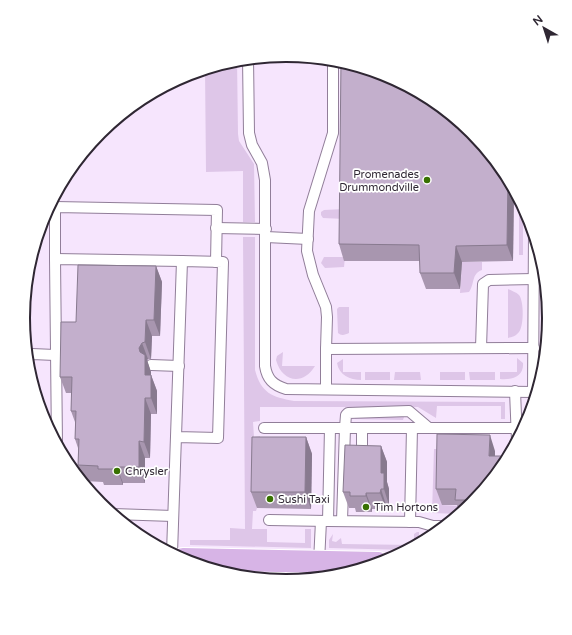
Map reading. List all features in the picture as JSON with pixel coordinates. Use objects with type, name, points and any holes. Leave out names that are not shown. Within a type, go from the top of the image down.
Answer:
[{"type":"main road","points":[[202,559],[359,563]]},
{"type":"lane","points":[[248,65],[250,140],[260,157],[264,168],[265,180],[266,233],[264,344],[267,376],[274,384],[286,389],[531,392]]},
{"type":"lane","points":[[326,389],[326,307],[310,264],[307,251],[309,211],[332,133],[334,66]]},
{"type":"lane","points":[[57,432],[55,207],[217,210],[216,262]]},
{"type":"lane","points":[[216,228],[308,239]]},
{"type":"lane","points":[[534,255],[535,377]]},
{"type":"lane","points":[[55,259],[223,262],[218,438],[176,437]]},
{"type":"lane","points":[[172,547],[182,261]]},
{"type":"lane","points":[[481,348],[483,284],[489,280],[534,279]]},
{"type":"lane","points":[[326,349],[534,348]]},
{"type":"lane","points":[[33,354],[55,355]]},
{"type":"lane","points":[[151,365],[179,366]]},
{"type":"lane","points":[[264,428],[517,428],[515,391]]},
{"type":"lane","points":[[342,521],[346,415],[350,412],[409,411],[429,428]]},
{"type":"lane","points":[[319,562],[324,520],[330,428]]},
{"type":"lane","points":[[362,428],[362,450]]},
{"type":"lane","points":[[410,522],[412,428]]},
{"type":"lane","points":[[122,514],[173,516]]},
{"type":"lane","points":[[269,520],[419,522],[430,529]]},
{"type":"shaded area","points":[[237,66],[238,134],[239,141],[254,164],[255,222],[243,222],[243,171],[206,172],[205,75]]},
{"type":"shaded area","points":[[345,209],[345,219],[323,218],[321,215],[321,212],[324,210]]},
{"type":"shaded area","points":[[519,211],[523,220],[523,255],[519,255]]},
{"type":"shaded area","points":[[243,237],[255,237],[255,370],[257,378],[268,393],[279,398],[294,401],[505,402],[505,419],[501,419],[501,406],[437,406],[436,418],[418,407],[260,407],[260,421],[253,422],[254,437],[260,436],[257,508],[256,511],[253,511],[252,529],[267,529],[267,542],[305,543],[305,529],[311,529],[311,548],[190,545],[190,540],[230,540],[230,528],[245,529]]},
{"type":"shaded area","points":[[324,257],[345,257],[344,267],[325,268],[321,263]]},
{"type":"shaded area","points":[[462,262],[482,262],[482,270],[476,274],[469,292],[460,293]]},
{"type":"shaded area","points":[[508,289],[515,292],[521,298],[523,314],[521,329],[515,335],[508,338]]},
{"type":"shaded area","points":[[339,307],[349,307],[349,333],[345,335],[340,335],[338,333],[337,309]]},
{"type":"shaded area","points":[[283,352],[282,366],[315,366],[305,377],[293,379],[288,377],[283,373],[276,360],[277,356]]},
{"type":"shaded area","points":[[517,358],[523,363],[522,372],[513,378],[500,379],[500,372],[517,372]]},
{"type":"shaded area","points":[[343,359],[343,372],[361,372],[361,380],[349,378],[340,371],[337,363]]},
{"type":"shaded area","points":[[365,372],[390,372],[390,380],[365,380]]},
{"type":"shaded area","points":[[395,372],[420,372],[421,380],[394,380]]},
{"type":"shaded area","points":[[440,372],[465,372],[465,380],[440,380]]},
{"type":"shaded area","points":[[469,372],[495,372],[495,380],[470,380]]},
{"type":"shaded area","points":[[355,417],[404,417],[403,420],[355,419]]},
{"type":"shaded area","points":[[434,449],[443,449],[442,505],[459,506],[451,514],[432,513]]},
{"type":"shaded area","points":[[419,532],[419,536],[414,539],[414,534]]},
{"type":"shaded area","points":[[333,534],[332,541],[336,542],[341,538],[342,544],[403,545],[393,550],[329,548],[329,540]]},
{"type":"building","name":"Promenades Drummondville","points":[[341,67],[384,81],[414,96],[442,114],[467,136],[499,175],[508,190],[507,245],[456,246],[454,273],[420,273],[419,245],[339,244]]},
{"type":"building","points":[[78,265],[156,266],[154,320],[146,320],[145,342],[142,343],[139,348],[140,352],[145,355],[145,375],[151,375],[151,398],[145,398],[144,442],[139,441],[139,467],[98,469],[98,466],[78,465],[79,439],[75,439],[76,411],[71,411],[72,377],[60,377],[61,322],[76,322]]},
{"type":"building","points":[[437,434],[490,435],[489,456],[502,456],[467,499],[455,500],[456,489],[436,489]]},
{"type":"building","points":[[252,437],[306,437],[305,492],[251,492]]},
{"type":"building","points":[[345,445],[381,446],[381,473],[384,473],[384,489],[381,489],[380,493],[366,493],[366,496],[350,496],[350,492],[343,492]]},
{"type":"place","name":"Promenades Drummondville","points":[[427,180]]},
{"type":"place","name":"Chrysler","points":[[117,471]]},
{"type":"place","name":"Sushi Taxi","points":[[270,499]]},
{"type":"place","name":"Tim Hortons","points":[[366,507]]}]
